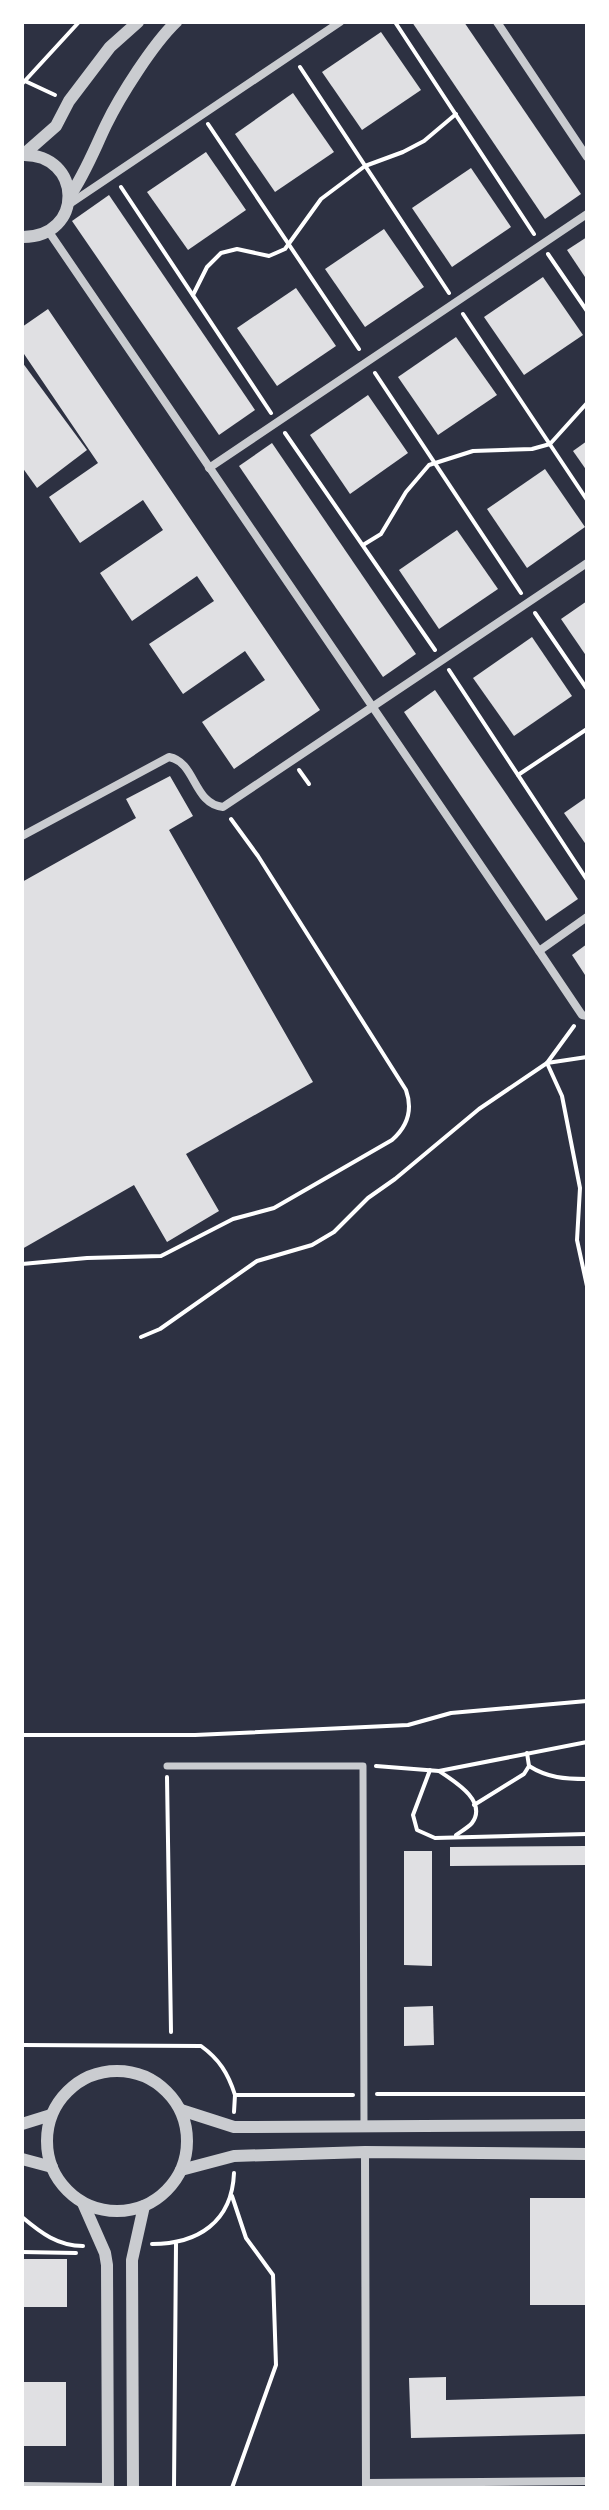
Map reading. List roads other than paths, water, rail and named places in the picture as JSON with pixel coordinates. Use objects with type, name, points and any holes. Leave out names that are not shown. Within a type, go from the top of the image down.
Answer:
[{"type":"street","points":[[22,155],[56,126],[69,101],[110,47],[138,22]]},
{"type":"street","points":[[22,238],[37,237],[58,225],[107,122],[176,22]]},
{"type":"street","points":[[69,201],[113,175],[340,22]]},
{"type":"street","points":[[497,22],[587,157]]},
{"type":"street","points":[[22,155],[43,158],[54,164],[68,185],[69,201]]},
{"type":"street","points":[[209,468],[587,214]]},
{"type":"street","points":[[49,232],[585,1016]]},
{"type":"street","points":[[22,836],[169,757],[180,761],[204,800],[212,806],[223,807],[587,563]]},
{"type":"street","points":[[539,951],[587,917]]},
{"type":"street","points":[[167,1766],[363,1766],[364,2126]]},
{"type":"street","points":[[126,2071],[148,2077],[167,2091],[181,2110],[187,2130],[187,2150],[181,2170],[159,2198],[144,2206],[123,2211],[102,2210],[83,2203],[64,2188],[52,2167],[47,2150],[51,2115],[63,2096],[81,2081],[103,2072],[126,2071]]},
{"type":"street","points":[[181,2110],[234,2127],[587,2125]]},
{"type":"street","points":[[22,2124],[51,2115]]},
{"type":"street","points":[[181,2170],[234,2156],[365,2152],[587,2154]]},
{"type":"street","points":[[365,2152],[366,2485],[587,2481]]},
{"type":"street","points":[[22,2159],[52,2167]]},
{"type":"street","points":[[22,2486],[108,2487],[107,2265],[105,2253],[83,2203]]},
{"type":"street","points":[[133,2488],[132,2260],[144,2206]]}]
